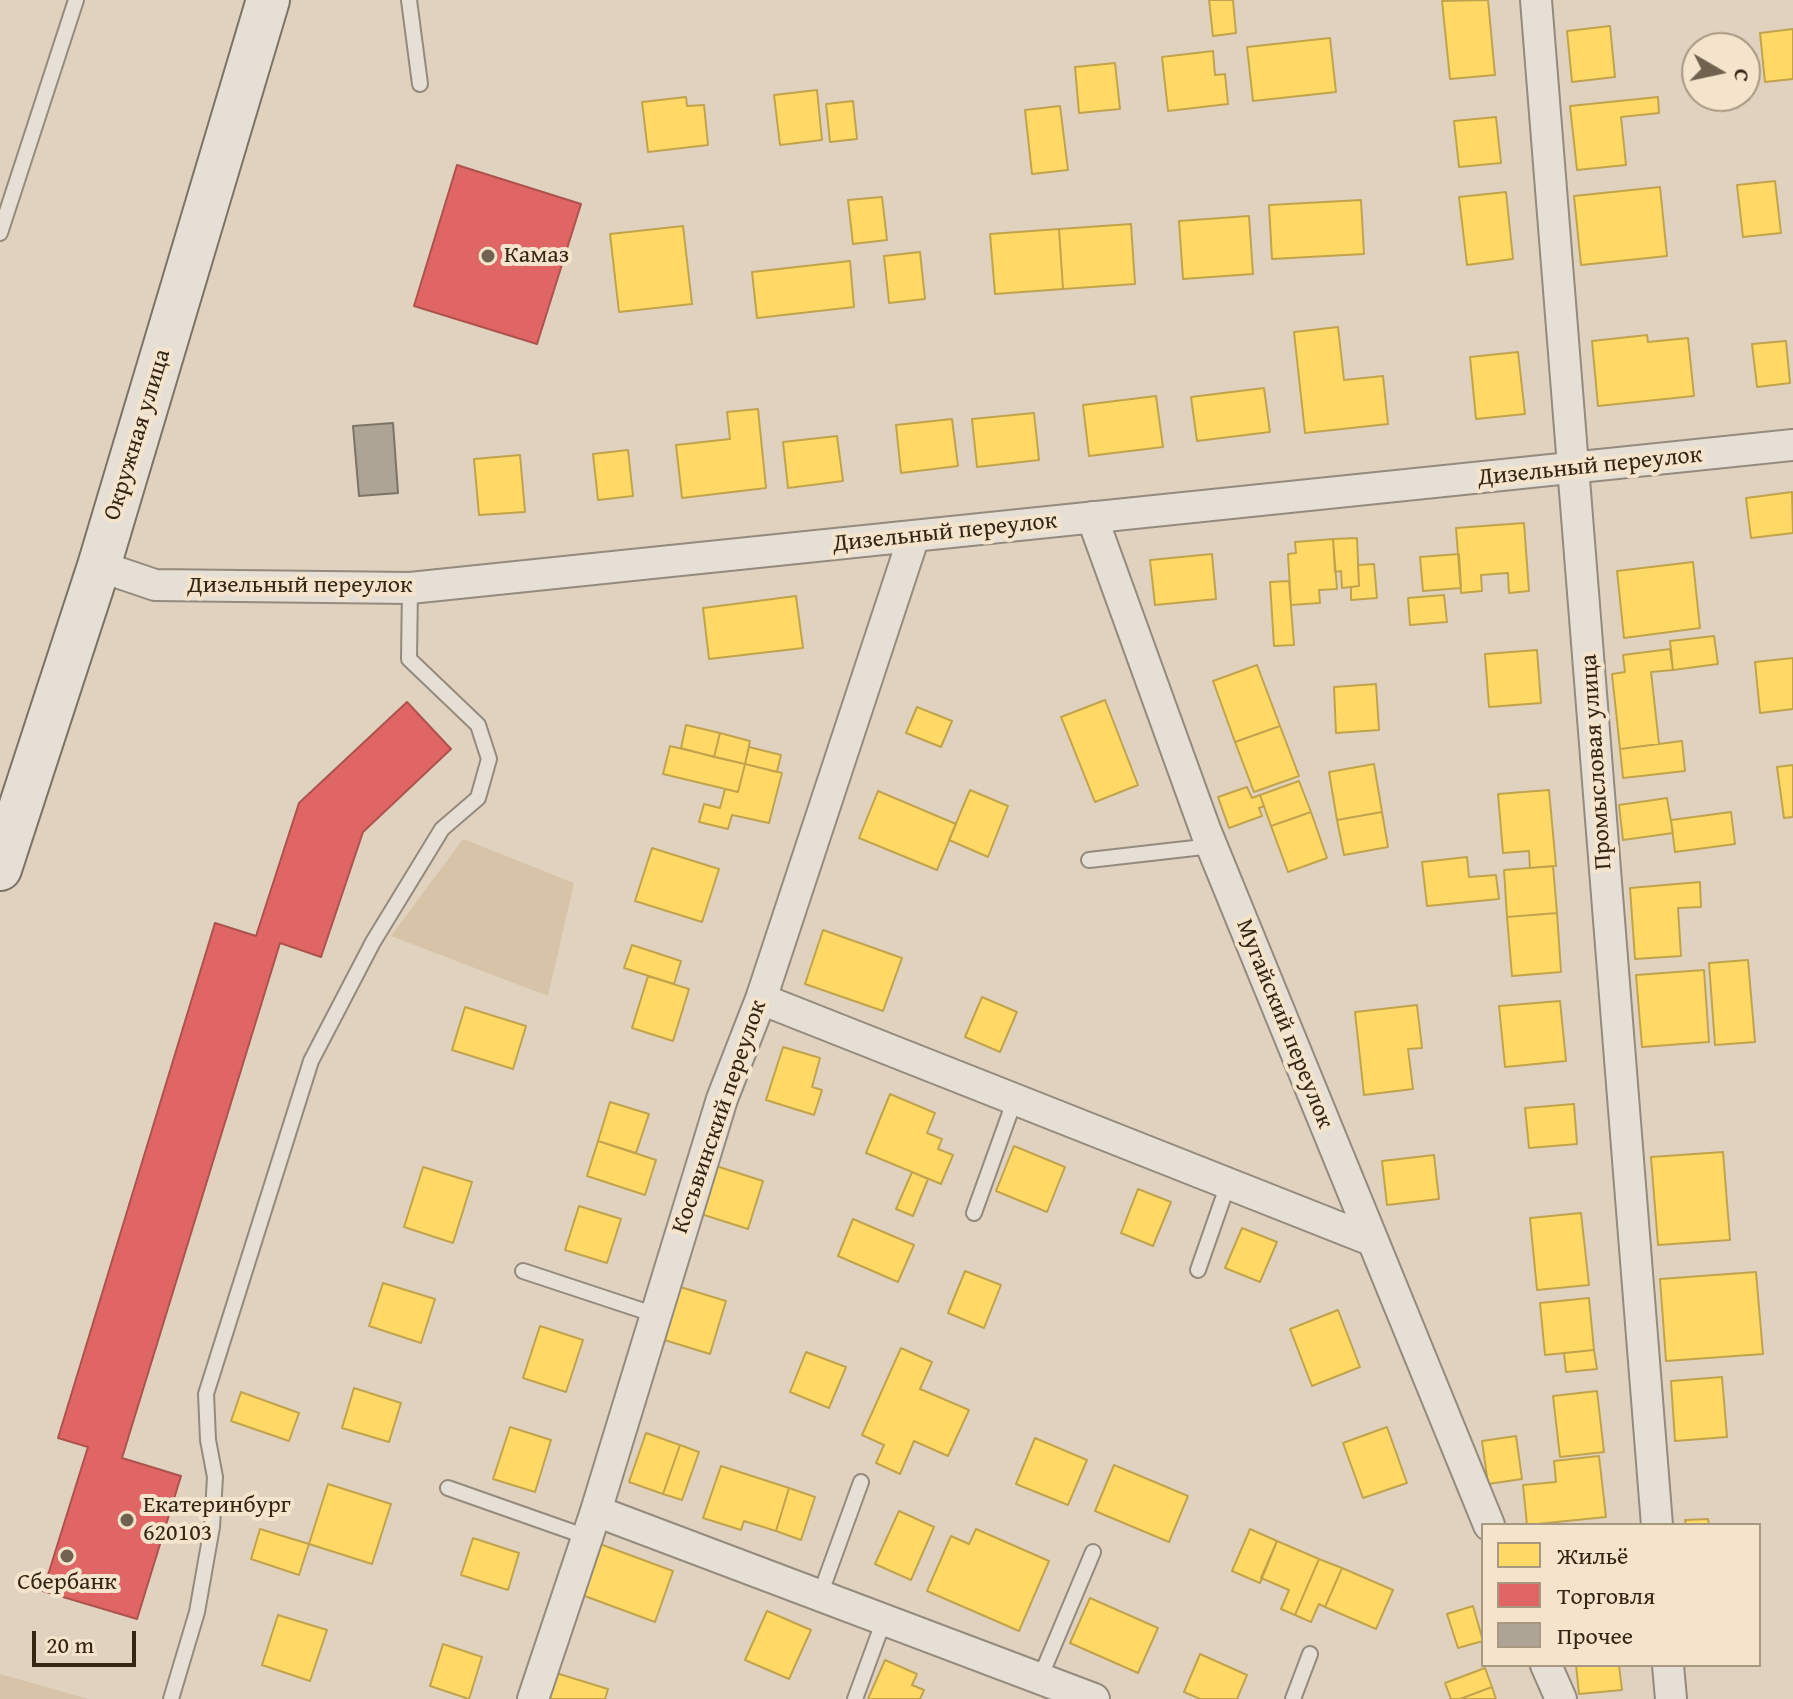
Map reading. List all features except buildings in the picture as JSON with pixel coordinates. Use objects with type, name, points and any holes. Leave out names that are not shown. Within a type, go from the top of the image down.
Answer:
[{"type":"main road","name":"Окружная улица","points":[[0,869],[99,566],[268,0]]},
{"type":"street","name":"Промысловая улица","points":[[1536,0],[1657,1523]]},
{"type":"street","name":"Дизельный переулок","points":[[99,566],[155,585],[410,588],[1793,445]]},
{"type":"street","name":"Мугайский переулок","points":[[1092,517],[1212,846],[1488,1523]]},
{"type":"street","name":"Косьвинский переулок","points":[[533,1699],[591,1524],[722,1099],[761,999],[914,536]]},
{"type":"street","points":[[761,999],[1371,1240]]},
{"type":"street","points":[[591,1524],[820,1595],[1094,1699]]},
{"type":"street","points":[[1547,1667],[1561,1699]]},
{"type":"street","points":[[1668,1667],[1671,1699]]},
{"type":"lane","points":[[0,233],[76,0]]},
{"type":"lane","points":[[409,0],[420,84]]},
{"type":"lane","points":[[171,1699],[197,1612],[212,1527],[215,1477],[208,1440],[206,1394],[311,1061],[373,942],[442,829],[478,798],[489,759],[478,725],[409,659],[410,588]]},
{"type":"lane","points":[[1089,860],[1212,846]]},
{"type":"lane","points":[[974,1213],[1015,1099]]},
{"type":"lane","points":[[1198,1270],[1228,1184]]},
{"type":"lane","points":[[523,1271],[656,1315]]},
{"type":"lane","points":[[820,1595],[861,1482]]},
{"type":"lane","points":[[448,1488],[591,1524]]},
{"type":"lane","points":[[1040,1678],[1093,1552]]},
{"type":"lane","points":[[855,1699],[884,1620]]},
{"type":"lane","points":[[1293,1699],[1310,1654]]},
{"type":"shaded area","points":[[463,839],[574,883],[548,996],[391,936]]},
{"type":"shaded area","points":[[0,1674],[88,1699],[0,1699]]},
{"type":"place","name":"Камаз","points":[[488,256]]},
{"type":"place","name":"Екатеринбург 620103","points":[[127,1520]]},
{"type":"place","name":"Сбербанк","points":[[67,1556]]}]
